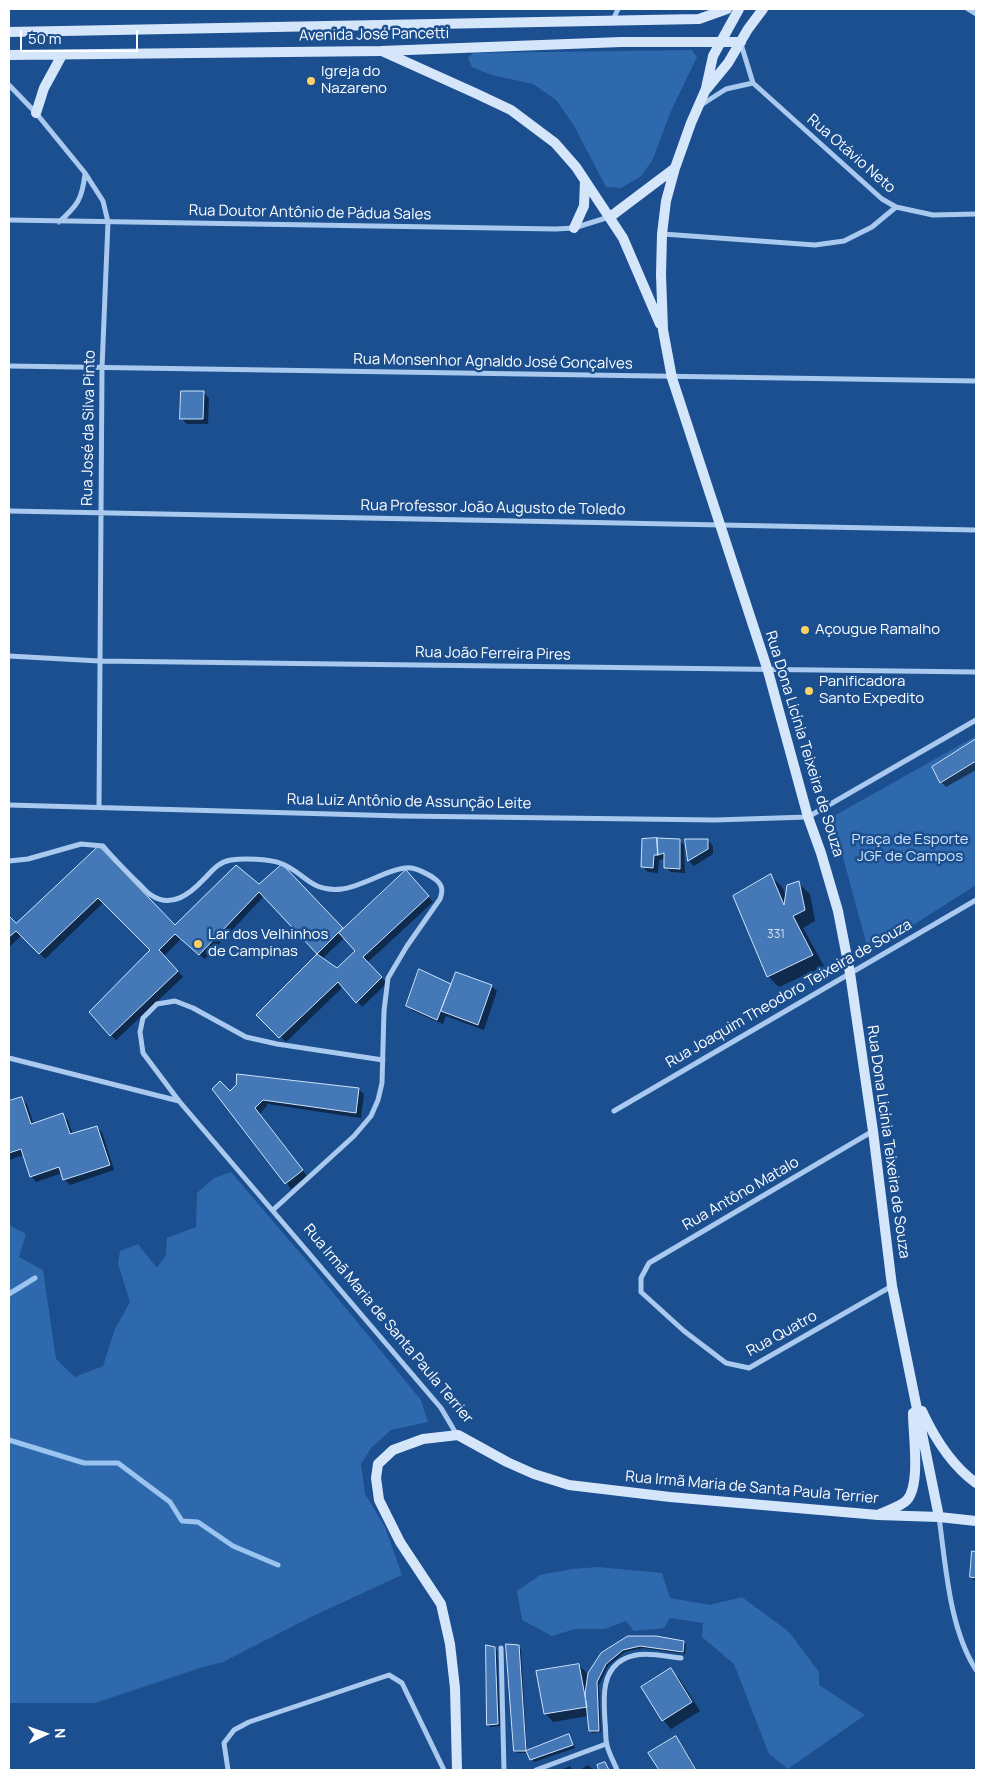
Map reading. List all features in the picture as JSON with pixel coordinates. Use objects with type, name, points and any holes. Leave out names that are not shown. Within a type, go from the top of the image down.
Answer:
[{"type":"main road","name":"Avenida José Pancetti","points":[[9,32],[699,19],[727,9]]},
{"type":"main road","points":[[705,92],[713,56],[739,9]]},
{"type":"main road","name":"Rua Dona Licínia Teixeira de Souza","points":[[763,9],[748,29],[728,63],[705,92],[675,168],[666,202],[662,234],[663,330],[672,378],[768,671],[808,817],[838,911],[850,973],[873,1131],[892,1286],[939,1517]]},
{"type":"main road","name":"Avenida José Pancetti","points":[[9,55],[380,51],[621,42],[741,42]]},
{"type":"main road","points":[[380,51],[511,110],[555,143],[576,167],[623,238],[663,330]]},
{"type":"main road","points":[[36,112],[44,88],[62,55]]},
{"type":"main road","points":[[610,216],[675,168]]},
{"type":"main road","points":[[574,228],[584,206],[584,180]]},
{"type":"main road","points":[[913,1392],[929,1426],[944,1450],[961,1472],[976,1483]]},
{"type":"main road","points":[[878,1515],[907,1502],[914,1489],[916,1473],[913,1440],[913,1392]]},
{"type":"main road","points":[[458,1435],[423,1439],[393,1450],[378,1464],[376,1478],[379,1500],[400,1542],[441,1604],[450,1644],[455,1688],[458,1770]]},
{"type":"main road","name":"Rua Irmã Maria de Santa Paula Terrier","points":[[458,1435],[507,1462],[534,1474],[569,1485],[670,1497],[878,1515],[939,1517],[976,1521]]},
{"type":"street","points":[[613,21],[618,9]]},
{"type":"street","points":[[968,9],[976,14]]},
{"type":"street","points":[[699,106],[726,89],[753,83],[741,42]]},
{"type":"street","name":"Rua Otávio Neto","points":[[753,83],[869,189],[896,207],[933,215],[976,214]]},
{"type":"street","name":"Rua José da Silva Pinto","points":[[9,85],[36,112],[85,173],[103,201],[108,222],[102,368],[99,807]]},
{"type":"street","points":[[59,222],[80,200],[85,173]]},
{"type":"street","points":[[662,234],[815,245],[844,241],[872,227],[896,207]]},
{"type":"street","name":"Rua Doutor Antônio de Pádua Sales","points":[[9,220],[556,229],[574,228],[610,216]]},
{"type":"street","name":"Rua Monsenhor Agnaldo José Gonçalves","points":[[9,366],[672,378],[976,381]]},
{"type":"street","name":"Rua Professor João Augusto de Toledo","points":[[9,511],[976,530]]},
{"type":"street","name":"Rua João Ferreira Pires","points":[[9,656],[99,661],[768,671],[976,672]]},
{"type":"street","points":[[808,817],[976,720]]},
{"type":"street","name":"Rua Luiz Antônio de Assunção Leite","points":[[9,805],[402,816],[715,820],[808,817]]},
{"type":"street","points":[[9,861],[28,859],[80,844],[103,846],[151,895],[164,901],[177,899],[188,894],[217,865],[230,860],[250,860],[280,864],[313,885],[330,889],[343,889],[401,869],[411,868],[435,879],[441,885],[443,893],[440,899],[407,946],[388,978],[384,1011],[382,1083],[378,1100],[371,1116],[354,1136],[273,1210]]},
{"type":"street","name":"Rua Joaquim Theodoro Teixeira de Souza","points":[[614,1110],[976,900]]},
{"type":"street","name":"Rua Irmã Maria de Santa Paula Terrier","points":[[383,1060],[246,1037],[193,1008],[175,1002],[157,1004],[143,1018],[140,1032],[144,1053],[179,1101],[441,1408],[458,1435]]},
{"type":"street","points":[[9,1058],[179,1101]]},
{"type":"street","name":"Rua Antôno Matalo","points":[[641,1292],[641,1278],[649,1263],[873,1131]]},
{"type":"street","name":"Rua Quatro","points":[[641,1292],[684,1331],[726,1363],[749,1368],[892,1286]]},
{"type":"street","points":[[939,1517],[956,1626],[967,1656],[976,1670]]},
{"type":"street","points":[[501,1648],[504,1770]]},
{"type":"street","points":[[617,1770],[606,1744],[603,1690],[609,1676],[615,1666],[623,1659],[646,1654],[681,1658]]},
{"type":"street","points":[[228,1770],[224,1743],[234,1730],[248,1722],[389,1675],[402,1682],[444,1770]]},
{"type":"street","points":[[536,1770],[606,1744]]},
{"type":"green space","points":[[692,50],[697,57],[671,111],[652,161],[640,177],[621,188],[606,187],[573,124],[556,100],[533,84],[492,75],[472,67],[468,58],[473,53]]},
{"type":"green space","name":"Praça de Esporte JGF de Campos","points":[[976,736],[976,885],[869,953],[832,817]]},
{"type":"green space","points":[[231,1172],[421,1400],[428,1422],[391,1430],[372,1447],[361,1464],[365,1494],[385,1527],[402,1575],[311,1617],[223,1662],[95,1703],[9,1703],[9,1225],[26,1234],[19,1257],[43,1270],[56,1359],[75,1377],[103,1366],[115,1329],[130,1302],[118,1264],[120,1251],[138,1244],[157,1268],[166,1255],[167,1238],[196,1227],[197,1193],[214,1178]]},
{"type":"green space","points":[[598,1567],[662,1573],[670,1598],[710,1605],[742,1597],[789,1632],[819,1672],[819,1685],[865,1715],[788,1769],[769,1754],[734,1664],[702,1637],[703,1623],[670,1618],[664,1628],[634,1631],[626,1621],[605,1629],[575,1629],[552,1636],[522,1620],[517,1591],[540,1575],[572,1569]]},
{"type":"building","points":[[181,391],[204,391],[203,419],[180,419]]},
{"type":"building","points":[[976,739],[976,761],[940,783],[932,767]]},
{"type":"building","points":[[657,838],[680,839],[680,869],[664,868],[664,853],[658,855]]},
{"type":"building","points":[[657,838],[658,855],[654,855],[653,868],[641,867],[642,839]]},
{"type":"building","points":[[685,839],[708,839],[708,849],[688,861]]},
{"type":"building","name":"Lar dos Velhinhos de Campinas","points":[[99,846],[175,925],[236,865],[259,884],[282,864],[343,928],[317,954],[259,892],[199,955],[175,934],[159,950],[178,971],[110,1036],[89,1012],[150,950],[98,898],[39,954],[16,931],[9,937],[9,916],[16,923]]},
{"type":"building","name":"Lar dos Velhinhos de Campinas","points":[[406,870],[429,896],[363,957],[382,977],[356,1003],[338,982],[279,1038],[256,1015],[317,954],[337,968],[355,951],[339,933]]},
{"type":"building","points":[[771,874],[784,905],[787,885],[799,881],[805,910],[793,916],[813,955],[767,977],[733,896]]},
{"type":"building","points":[[419,969],[451,984],[437,1020],[406,1006]]},
{"type":"building","points":[[456,972],[492,985],[478,1025],[441,1011]]},
{"type":"building","points":[[237,1074],[359,1088],[356,1113],[263,1100],[255,1108],[303,1170],[285,1184],[212,1089],[220,1081],[230,1091],[236,1085]]},
{"type":"building","points":[[22,1097],[31,1124],[63,1113],[70,1134],[97,1126],[110,1165],[63,1180],[59,1167],[30,1177],[21,1149],[9,1153],[9,1101]]},
{"type":"building","points":[[972,1551],[976,1552],[976,1578],[970,1577]]},
{"type":"building","points":[[628,1636],[656,1636],[684,1641],[683,1652],[640,1646],[623,1650],[606,1664],[597,1682],[599,1731],[589,1731],[585,1694],[588,1673],[601,1653]]},
{"type":"building","points":[[506,1644],[519,1645],[526,1751],[514,1751]]},
{"type":"building","points":[[486,1645],[495,1647],[498,1724],[487,1725]]},
{"type":"building","points":[[579,1664],[587,1707],[544,1714],[536,1671]]},
{"type":"building","points":[[671,1668],[692,1702],[662,1721],[641,1687]]},
{"type":"building","points":[[569,1734],[573,1745],[530,1760],[526,1751]]},
{"type":"building","points":[[676,1736],[696,1770],[659,1770],[648,1753]]},
{"type":"building","points":[[605,1762],[609,1770],[599,1770],[597,1765]]},
{"type":"waterway","points":[[9,1294],[35,1278]]},
{"type":"waterway","points":[[9,1440],[84,1463],[118,1463],[170,1502],[182,1521],[198,1522],[233,1546],[278,1565]]},
{"type":"place","name":"Igreja do Nazareno","points":[[311,81]]},
{"type":"place","name":"Açougue Ramalho","points":[[805,630]]},
{"type":"place","name":"Panificadora Santo Expedito","points":[[809,691]]},
{"type":"place","name":"Lar dos Velhinhos de Campinas","points":[[198,944]]}]
